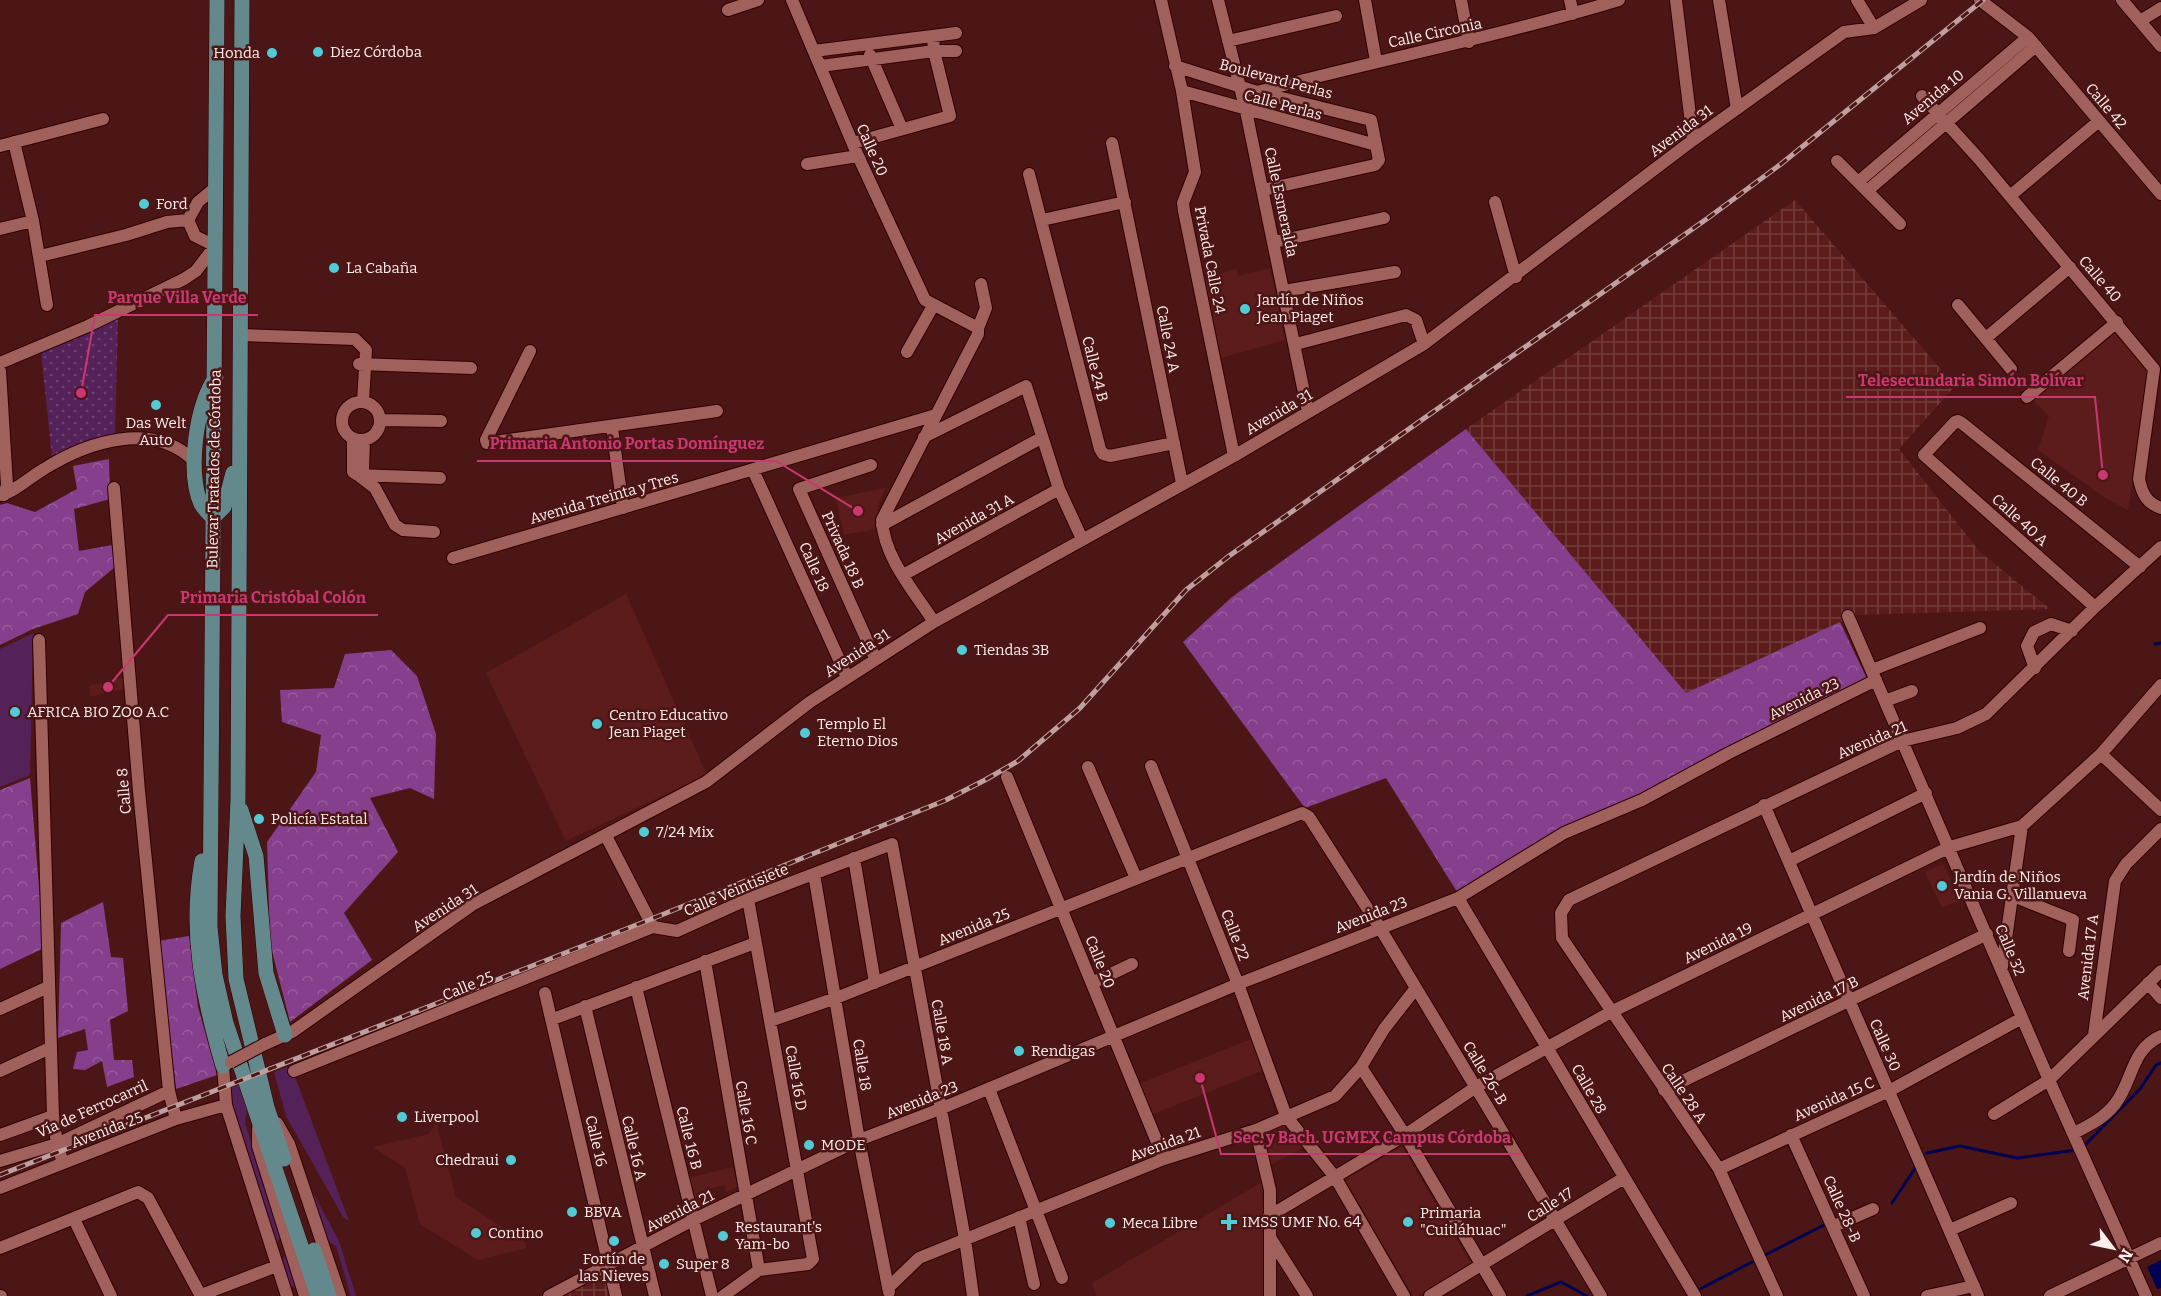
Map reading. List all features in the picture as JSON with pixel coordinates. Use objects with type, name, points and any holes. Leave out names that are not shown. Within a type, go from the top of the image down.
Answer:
[{"type":"main road","name":"Bulevar Tratados de Córdoba","points":[[218,0],[213,669],[209,820],[210,927],[215,975],[226,1023],[262,1109],[329,1296]]},
{"type":"main road","name":"Bulevar Tratados de Córdoba","points":[[242,0],[238,800],[233,916],[236,979],[262,1109],[318,1296]]},
{"type":"main road","points":[[216,377],[202,402],[194,461],[201,504],[213,518],[224,507],[239,449]]},
{"type":"main road","points":[[238,800],[256,856],[262,948],[266,973],[285,1035]]},
{"type":"main road","points":[[209,820],[199,875],[195,937],[205,1005],[227,1064]]},
{"type":"street","points":[[728,10],[758,0]]},
{"type":"street","name":"Calle 20","points":[[792,0],[858,156],[925,300],[978,328]]},
{"type":"street","name":"Privada Calle 24","points":[[1161,0],[1182,91],[1195,171],[1183,202],[1184,211],[1234,456]]},
{"type":"street","name":"Calle Esmeralda","points":[[1218,0],[1246,111],[1296,344],[1308,412]]},
{"type":"street","points":[[1365,0],[1376,61]]},
{"type":"street","points":[[1461,0],[1469,42]]},
{"type":"street","points":[[1570,0],[1573,14]]},
{"type":"street","name":"Calle Circonia","points":[[1257,92],[1376,61],[1469,42],[1619,0]]},
{"type":"street","points":[[1676,0],[1693,140]]},
{"type":"street","points":[[1719,0],[1737,109]]},
{"type":"street","points":[[1857,0],[1874,28],[1921,0]]},
{"type":"street","name":"Calle 42","points":[[1980,0],[2032,41],[2161,194]]},
{"type":"street","points":[[2122,0],[2161,46]]},
{"type":"street","points":[[2140,21],[2161,8]]},
{"type":"street","points":[[1228,41],[1336,16]]},
{"type":"street","name":"Avenida 31","points":[[227,1064],[285,1035],[472,905],[706,782],[810,702],[934,622],[1234,456],[1424,344],[1516,277],[1693,140],[1844,32],[1874,28]]},
{"type":"street","points":[[814,51],[956,33]]},
{"type":"street","points":[[853,143],[950,116],[933,51],[933,36]]},
{"type":"street","name":"Avenida 10","points":[[1862,187],[1937,113],[2032,41]]},
{"type":"street","name":"Avenida 10","points":[[1862,187],[1946,123],[2032,41]]},
{"type":"street","points":[[867,45],[871,61],[902,129]]},
{"type":"street","points":[[821,66],[933,51],[956,51]]},
{"type":"street","name":"Boulevard Perlas","points":[[1175,66],[1257,92],[1369,118],[1376,145]]},
{"type":"street","name":"Calle Perlas","points":[[1182,91],[1246,111],[1376,145]]},
{"type":"street","name":"Calle 40","points":[[1922,96],[2010,196],[2154,369],[2139,478],[2142,494],[2154,506],[2161,508]]},
{"type":"street","points":[[0,146],[103,119]]},
{"type":"street","points":[[2010,196],[2099,121]]},
{"type":"street","points":[[14,142],[40,256],[47,304]]},
{"type":"street","name":"Calle 24 A","points":[[1112,143],[1182,483]]},
{"type":"street","points":[[1263,190],[1377,163],[1376,145]]},
{"type":"street","points":[[807,164],[858,156]]},
{"type":"street","points":[[1837,161],[1900,224]]},
{"type":"street","points":[[1029,174],[1042,220],[1125,202]]},
{"type":"street","points":[[188,220],[198,202],[216,187]]},
{"type":"street","points":[[1496,202],[1516,277]]},
{"type":"street","points":[[1274,242],[1383,218]]},
{"type":"street","points":[[0,363],[88,326],[196,271],[216,246],[195,236],[188,220]]},
{"type":"street","points":[[40,256],[126,235],[167,222],[188,220]]},
{"type":"street","name":"Calle 24 B","points":[[1042,220],[1103,454],[1110,456],[1174,443]]},
{"type":"street","points":[[0,229],[33,222]]},
{"type":"street","points":[[1986,338],[2070,267]]},
{"type":"street","points":[[1284,291],[1395,272]]},
{"type":"street","points":[[934,622],[903,575],[882,525],[884,515],[978,334],[986,308],[981,284]]},
{"type":"street","points":[[1958,305],[2011,369]]},
{"type":"street","points":[[907,352],[933,306]]},
{"type":"street","points":[[1296,344],[1406,315],[1416,320],[1424,344]]},
{"type":"street","points":[[2026,397],[2117,322]]},
{"type":"street","points":[[240,335],[355,339],[366,350],[361,364],[360,402]]},
{"type":"street","points":[[530,351],[486,442],[612,428],[717,411]]},
{"type":"street","points":[[361,364],[471,368]]},
{"type":"street","points":[[0,371],[7,484],[1,493]]},
{"type":"street","points":[[924,437],[1026,386],[1059,489],[1082,539]]},
{"type":"street","points":[[358,439],[376,432],[380,420],[376,408],[360,402],[348,406],[342,417],[344,429],[358,439],[363,471],[358,475]]},
{"type":"street","name":"Avenida Treinta y Tres","points":[[453,558],[936,415]]},
{"type":"street","points":[[380,420],[441,421]]},
{"type":"street","name":"Calle 40 B","points":[[1924,455],[1958,421],[2140,567]]},
{"type":"street","points":[[612,428],[623,508]]},
{"type":"street","points":[[882,525],[1041,438]]},
{"type":"street","points":[[1,493],[84,448],[128,439],[159,440],[181,448],[194,461]]},
{"type":"street","name":"Calle 40 A","points":[[1924,455],[2095,607]]},
{"type":"street","name":"Privada 18 B","points":[[871,465],[800,489],[875,658]]},
{"type":"street","name":"Calle 18","points":[[753,470],[847,677]]},
{"type":"street","points":[[358,475],[440,478]]},
{"type":"street","points":[[358,475],[375,488],[395,525],[403,530],[434,532]]},
{"type":"street","name":"Calle 8","points":[[114,488],[139,791],[169,1091]]},
{"type":"street","name":"Avenida 31 A","points":[[903,575],[1059,489]]},
{"type":"street","name":"Avenida 21","points":[[1561,913],[1569,900],[1764,805],[1902,741],[1957,728],[1986,714],[2095,607],[2161,548]]},
{"type":"street","name":"Calle 32","points":[[1848,616],[2049,1080],[2146,1296]]},
{"type":"street","points":[[2035,668],[2027,646],[2034,632],[2051,624],[2072,631]]},
{"type":"street","name":"Avenida 23","points":[[859,1140],[989,1089],[1238,984],[1458,898],[1564,833],[1642,800],[1874,675],[1980,628]]},
{"type":"street","points":[[39,640],[53,1116],[57,1144],[63,1163]]},
{"type":"street","name":"Avenida 19","points":[[1269,1216],[1405,1135],[1476,1087],[1611,1012],[1950,847],[2022,826],[2101,754],[2161,685]]},
{"type":"street","points":[[1885,701],[1912,691]]},
{"type":"street","points":[[2101,754],[2161,810]]},
{"type":"street","name":"Calle 22","points":[[1151,766],[1238,984],[1286,1116],[1335,1178],[1404,1296]]},
{"type":"street","points":[[1088,767],[1136,878]]},
{"type":"street","name":"Calle 20","points":[[1007,777],[1164,1159]]},
{"type":"street","points":[[1789,861],[1926,793]]},
{"type":"street","name":"Calle 30","points":[[1764,805],[1976,1291]]},
{"type":"street","name":"Calle 26-B","points":[[1188,858],[1302,813],[1309,817],[1380,928],[1601,1296]]},
{"type":"street","points":[[2001,969],[2022,826]]},
{"type":"street","name":"Avenida 17 A","points":[[2094,1035],[2115,881],[2126,864],[2161,829]]},
{"type":"street","points":[[606,836],[653,927]]},
{"type":"street","name":"Calle Veintisiete","points":[[653,927],[677,931],[748,899],[892,844]]},
{"type":"street","name":"Calle 18 A","points":[[892,844],[965,1239],[973,1296]]},
{"type":"street","points":[[854,858],[875,983]]},
{"type":"street","name":"Avenida 25","points":[[770,1021],[875,983],[1188,858]]},
{"type":"street","name":"Calle 18","points":[[814,874],[859,1140],[889,1294]]},
{"type":"street","points":[[2013,896],[2073,920],[2069,951]]},
{"type":"street","name":"Calle 28","points":[[1458,898],[1695,1296]]},
{"type":"street","name":"Calle 16 D","points":[[748,899],[812,1263],[759,1269]]},
{"type":"street","name":"Calle 28 A","points":[[1561,913],[1562,938],[1719,1169],[1777,1296]]},
{"type":"street","name":"Calle 25","points":[[294,1071],[653,927]]},
{"type":"street","name":"Avenida 17 B","points":[[1664,1090],[1986,934]]},
{"type":"street","points":[[553,1019],[755,943]]},
{"type":"street","name":"Calle 16 C","points":[[705,961],[759,1269]]},
{"type":"street","points":[[1092,982],[1132,964]]},
{"type":"street","points":[[1994,1114],[2049,1080],[2161,971]]},
{"type":"street","points":[[2148,983],[2161,998]]},
{"type":"street","points":[[0,1009],[48,987]]},
{"type":"street","name":"Calle 16 B","points":[[636,987],[712,1296]]},
{"type":"street","name":"Avenida 21","points":[[889,1294],[919,1258],[1164,1159],[1256,1130],[1335,1096],[1361,1067],[1384,1029],[1416,988]]},
{"type":"street","name":"Calle 16","points":[[545,993],[553,1019],[616,1296]]},
{"type":"street","name":"Calle 16 A","points":[[585,1006],[655,1296]]},
{"type":"street","name":"Avenida 15 C","points":[[1719,1169],[1889,1091],[2022,1018]]},
{"type":"street","points":[[2074,1133],[2099,1120],[2117,1102],[2136,1057],[2150,1041],[2161,1036]]},
{"type":"street","points":[[0,1071],[50,1048]]},
{"type":"street","points":[[227,1064],[226,1105],[277,1266],[290,1295]]},
{"type":"street","points":[[1361,1067],[1405,1135],[1500,1296]]},
{"type":"street","points":[[989,1089],[1062,1278]]},
{"type":"street","name":"Vía de Ferrocarril","points":[[0,1161],[57,1144],[169,1091],[176,1119]]},
{"type":"street","name":"Avenida 25","points":[[0,1188],[176,1119],[226,1105]]},
{"type":"street","name":"Bulevar Tratados de Córdoba","points":[[262,1109],[258,1146],[305,1296]]},
{"type":"street","name":"Bulevar Tratados de Córdoba","points":[[262,1109],[289,1144],[340,1296]]},
{"type":"street","points":[[0,1136],[53,1116]]},
{"type":"street","points":[[1256,1130],[1269,1180],[1270,1296]]},
{"type":"street","name":"Calle 28-B","points":[[1791,1135],[1864,1296]]},
{"type":"street","name":"Avenida 21","points":[[549,1296],[693,1220],[859,1140]]},
{"type":"street","name":"Calle 17","points":[[1430,1296],[1482,1267],[1624,1178]]},
{"type":"street","points":[[0,1248],[138,1192],[143,1193],[201,1295],[277,1266],[288,1240]]},
{"type":"street","points":[[1950,1230],[2011,1203]]},
{"type":"street","points":[[1834,1226],[1873,1209]]},
{"type":"street","points":[[1019,1217],[1034,1284]]},
{"type":"street","points":[[74,1219],[111,1296]]},
{"type":"street","points":[[1271,1238],[1307,1296]]},
{"type":"street","points":[[2050,1296],[2161,1243]]},
{"type":"street","points":[[723,1296],[759,1269]]},
{"type":"street","points":[[1927,1296],[1976,1291]]},
{"type":"shaded area","points":[[1795,200],[1955,386],[1899,449],[1979,551],[2050,609],[1856,615],[1686,694],[1466,429]]},
{"type":"shaded area","name":"Jardín de Niños Jean Piaget","points":[[1270,268],[1285,340],[1221,358],[1204,278],[1236,269],[1238,276]]},
{"type":"shaded area","points":[[118,317],[115,434],[83,442],[52,458],[41,351]]},
{"type":"shaded area","points":[[2114,331],[2148,369],[2149,375],[2128,510],[2107,499],[2038,450],[2049,416],[2033,400]]},
{"type":"shaded area","points":[[885,488],[878,506],[876,529],[844,535],[836,498]]},
{"type":"shaded area","name":"Centro Educativo Jean Piaget","points":[[626,594],[707,775],[566,841],[486,673]]},
{"type":"shaded area","name":"AFRICA BIO ZOO A.C","points":[[33,633],[30,775],[0,787],[0,649]]},
{"type":"shaded area","points":[[125,677],[127,688],[90,697],[89,686]]},
{"type":"shaded area","name":"Jardín de Niños Vania G. Villanueva","points":[[1943,864],[1960,900],[1942,908],[1925,872]]},
{"type":"shaded area","points":[[1251,1039],[1264,1070],[1148,1116],[1136,1085]]},
{"type":"shaded area","points":[[291,1066],[349,1221],[343,1217],[286,1116],[274,1072]]},
{"type":"shaded area","points":[[239,1085],[247,1110],[245,1123],[281,1236],[276,1245],[227,1089]]},
{"type":"shaded area","points":[[436,1122],[456,1197],[505,1229],[523,1234],[526,1248],[478,1260],[420,1224],[405,1168],[373,1147],[429,1134]]},
{"type":"shaded area","points":[[1282,1124],[1303,1148],[1270,1165],[1264,1132]]},
{"type":"shaded area","name":"Primaria \"Cuitláhuac\"","points":[[1402,1146],[1471,1264],[1418,1296],[1413,1296],[1345,1180]]},
{"type":"shaded area","points":[[733,1167],[738,1187],[726,1192],[724,1185],[707,1189],[710,1200],[695,1205],[689,1178]]},
{"type":"shaded area","name":"IMSS UMF No. 64","points":[[1262,1182],[1265,1296],[1097,1296],[1092,1283]]},
{"type":"shaded area","points":[[310,1187],[339,1241],[356,1296],[351,1296],[336,1246],[328,1241]]},
{"type":"shaded area","points":[[286,1253],[297,1289],[288,1284],[281,1264]]},
{"type":"shaded area","points":[[2161,1260],[2161,1288],[2157,1289],[2147,1267]]},
{"type":"shaded area","points":[[607,1272],[613,1296],[564,1296]]},
{"type":"green space","points":[[1466,429],[1686,693],[1840,622],[1868,681],[1633,800],[1548,836],[1459,895],[1386,778],[1305,808],[1183,642],[1232,597]]},
{"type":"green space","points":[[109,459],[110,499],[74,509],[79,551],[112,545],[115,567],[85,592],[78,614],[33,629],[0,645],[0,505],[7,503],[35,512],[77,489],[73,466]]},
{"type":"green space","points":[[391,650],[417,676],[436,734],[434,799],[410,788],[370,798],[398,852],[344,913],[372,960],[290,1022],[270,943],[267,842],[316,772],[321,735],[282,722],[280,690],[334,688],[345,654]]},
{"type":"green space","points":[[30,778],[44,948],[0,969],[0,790]]},
{"type":"green space","points":[[103,902],[111,957],[123,958],[128,1011],[110,1020],[114,1060],[132,1060],[134,1077],[107,1087],[102,1061],[85,1070],[73,1069],[77,1052],[88,1050],[85,1029],[58,1038],[61,923]]},
{"type":"green space","points":[[189,936],[198,1007],[217,1075],[176,1089],[158,941]]},
{"type":"waterway","points":[[2155,644],[2161,643]]},
{"type":"waterway","points":[[2083,1147],[2140,1089],[2156,1065],[2161,1063]]},
{"type":"waterway","points":[[1927,1153],[1960,1146],[2017,1158],[2077,1150]]},
{"type":"waterway","points":[[1892,1203],[1916,1167]]},
{"type":"waterway","points":[[1765,1255],[1824,1225]]},
{"type":"waterway","points":[[1700,1289],[1752,1262]]},
{"type":"waterway","points":[[1527,1296],[1561,1282],[1587,1296]]},
{"type":"railway","points":[[0,1175],[649,920],[946,800],[1018,761],[1080,708],[1186,590],[1229,556],[1708,218],[1781,164],[1983,0]]},
{"type":"place","name":"Diez Córdoba","points":[[318,52]]},
{"type":"place","name":"Honda","points":[[272,53]]},
{"type":"place","name":"Ford","points":[[144,204]]},
{"type":"place","name":"La Cabaña","points":[[334,268]]},
{"type":"place","name":"Jardín de Niños Jean Piaget","points":[[1245,309]]},
{"type":"place","name":"Parque Villa Verde","points":[[81,393]]},
{"type":"place","name":"Das Welt Auto","points":[[156,405]]},
{"type":"place","name":"Telesecundaria Simón Bolívar","points":[[2103,475]]},
{"type":"place","name":"Primaria Antonio Portas Domínguez","points":[[858,511]]},
{"type":"place","name":"Tiendas 3B","points":[[962,650]]},
{"type":"place","name":"Primaria Cristóbal Colón","points":[[108,687]]},
{"type":"place","name":"AFRICA BIO ZOO A.C","points":[[15,712]]},
{"type":"place","name":"Centro Educativo Jean Piaget","points":[[597,724]]},
{"type":"place","name":"Templo El Eterno Dios","points":[[805,733]]},
{"type":"place","name":"Policía Estatal","points":[[259,819]]},
{"type":"place","name":"7/24 Mix","points":[[644,832]]},
{"type":"place","name":"Jardín de Niños Vania G. Villanueva","points":[[1942,886]]},
{"type":"place","name":"Rendigas","points":[[1019,1051]]},
{"type":"place","name":"Sec. y Bach. UGMEX Campus Córdoba","points":[[1200,1078]]},
{"type":"place","name":"Liverpool","points":[[402,1117]]},
{"type":"place","name":"MODE","points":[[809,1145]]},
{"type":"place","name":"Chedraui","points":[[511,1160]]},
{"type":"place","name":"BBVA","points":[[572,1212]]},
{"type":"place","name":"IMSS UMF No. 64","points":[[1229,1222]]},
{"type":"place","name":"Primaria \"Cuitláhuac\"","points":[[1408,1222]]},
{"type":"place","name":"Meca Libre","points":[[1110,1223]]},
{"type":"place","name":"Contino","points":[[476,1233]]},
{"type":"place","name":"Restaurant's Yam-bo","points":[[723,1236]]},
{"type":"place","name":"Fortín de las Nieves","points":[[614,1241]]},
{"type":"place","name":"Super 8","points":[[664,1264]]}]
